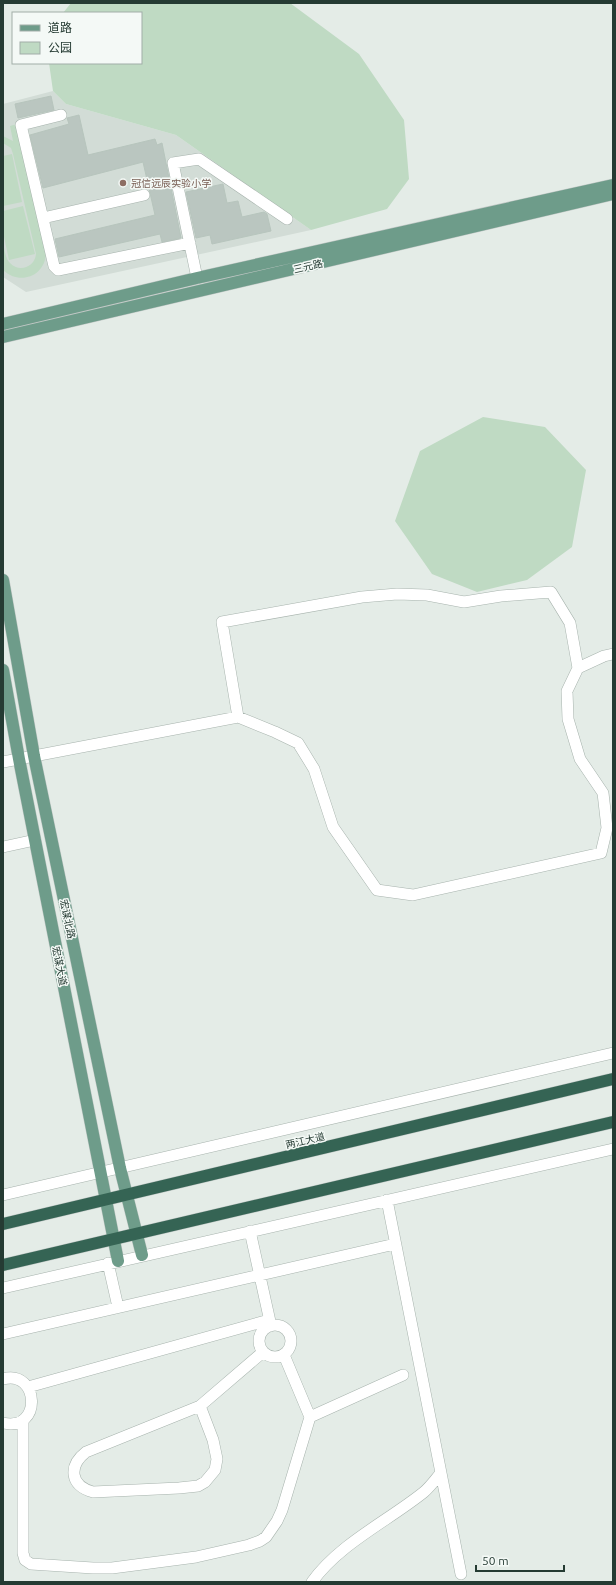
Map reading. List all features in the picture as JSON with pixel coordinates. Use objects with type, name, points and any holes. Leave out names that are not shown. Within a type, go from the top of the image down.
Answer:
[{"type":"highway","name":"两江大道","points":[[3,1224],[613,1079]]},
{"type":"highway","points":[[3,1265],[613,1122]]},
{"type":"main road","name":"三元路","points":[[3,324],[197,278],[613,185]]},
{"type":"main road","name":"三元路","points":[[3,337],[613,194]]},
{"type":"main road","name":"宏谋北路","points":[[3,580],[34,756],[120,1168],[142,1256]]},
{"type":"main road","name":"宏谋大道","points":[[3,670],[19,759],[106,1200],[113,1239],[113,1262]]},
{"type":"street","points":[[61,115],[21,125],[54,266],[58,270],[190,244]]},
{"type":"street","points":[[197,278],[173,163],[199,159],[287,219]]},
{"type":"street","points":[[43,218],[144,195]]},
{"type":"street","points":[[3,762],[238,717],[298,743],[314,769],[333,827],[377,890],[413,894],[601,853],[607,828],[603,793],[580,759],[568,719],[567,691],[578,668],[570,623],[551,592],[501,596],[464,602],[420,595],[397,594],[362,597],[222,622],[238,717]]},
{"type":"street","points":[[578,668],[604,656],[613,654]]},
{"type":"street","points":[[3,847],[35,840]]},
{"type":"street","points":[[3,1195],[613,1053]]},
{"type":"street","points":[[3,1288],[613,1149]]},
{"type":"street","points":[[387,1200],[461,1574]]},
{"type":"street","points":[[250,1231],[270,1323]]},
{"type":"street","points":[[3,1334],[395,1244]]},
{"type":"street","points":[[113,1262],[118,1307]]},
{"type":"street","points":[[28,1387],[270,1323],[284,1327],[291,1336],[291,1347],[284,1355],[272,1358],[260,1348],[259,1338],[264,1329],[270,1323]]},
{"type":"street","points":[[200,1406],[211,1434],[217,1459],[215,1470],[205,1482],[198,1486],[179,1488],[93,1492],[84,1489],[77,1484],[74,1476],[75,1470],[77,1463],[86,1452],[200,1406],[263,1352]]},
{"type":"street","points":[[23,1420],[24,1557],[31,1564],[93,1568],[153,1564],[196,1558],[249,1545],[266,1537],[277,1521],[282,1510],[310,1417],[284,1355]]},
{"type":"street","points":[[310,1417],[403,1375]]},
{"type":"street","points":[[3,1379],[15,1379],[22,1382],[28,1387],[33,1401],[32,1408],[23,1420],[16,1424],[3,1424]]},
{"type":"street","points":[[312,1582],[331,1560],[375,1526],[425,1491],[440,1474]]},
{"type":"shaded area","name":"冠信远辰实验小学","points":[[53,91],[66,104],[176,135],[311,230],[26,292],[3,277],[3,104]]},
{"type":"green space","points":[[71,3],[290,3],[359,54],[404,120],[409,179],[387,209],[311,230],[176,135],[66,104],[53,91],[49,64],[142,64],[142,12],[64,12]]},
{"type":"green space","points":[[17,124],[46,252],[42,267],[31,276],[24,278],[10,275],[3,270],[3,241],[7,258],[10,263],[18,268],[30,265],[35,259],[36,254],[13,154],[11,148],[3,143],[3,136],[13,141],[10,126]]},
{"type":"green space","points":[[12,154],[22,202],[3,206],[3,156]]},
{"type":"green space","points":[[23,206],[35,254],[9,260],[3,232],[3,211]]},
{"type":"green space","points":[[483,417],[545,427],[586,470],[572,547],[527,580],[477,592],[432,574],[395,521],[420,451]]},
{"type":"building","points":[[51,96],[54,110],[18,118],[15,104]]},
{"type":"building","points":[[79,115],[88,155],[155,139],[157,145],[162,143],[181,238],[162,242],[160,234],[59,257],[55,239],[155,215],[143,162],[43,188],[30,135],[69,124],[67,118]]},
{"type":"building","points":[[223,184],[227,203],[238,201],[242,217],[264,212],[267,214],[271,231],[212,244],[210,235],[196,238],[186,192]]},
{"type":"place","name":"冠信远辰实验小学","points":[[123,183]]}]
